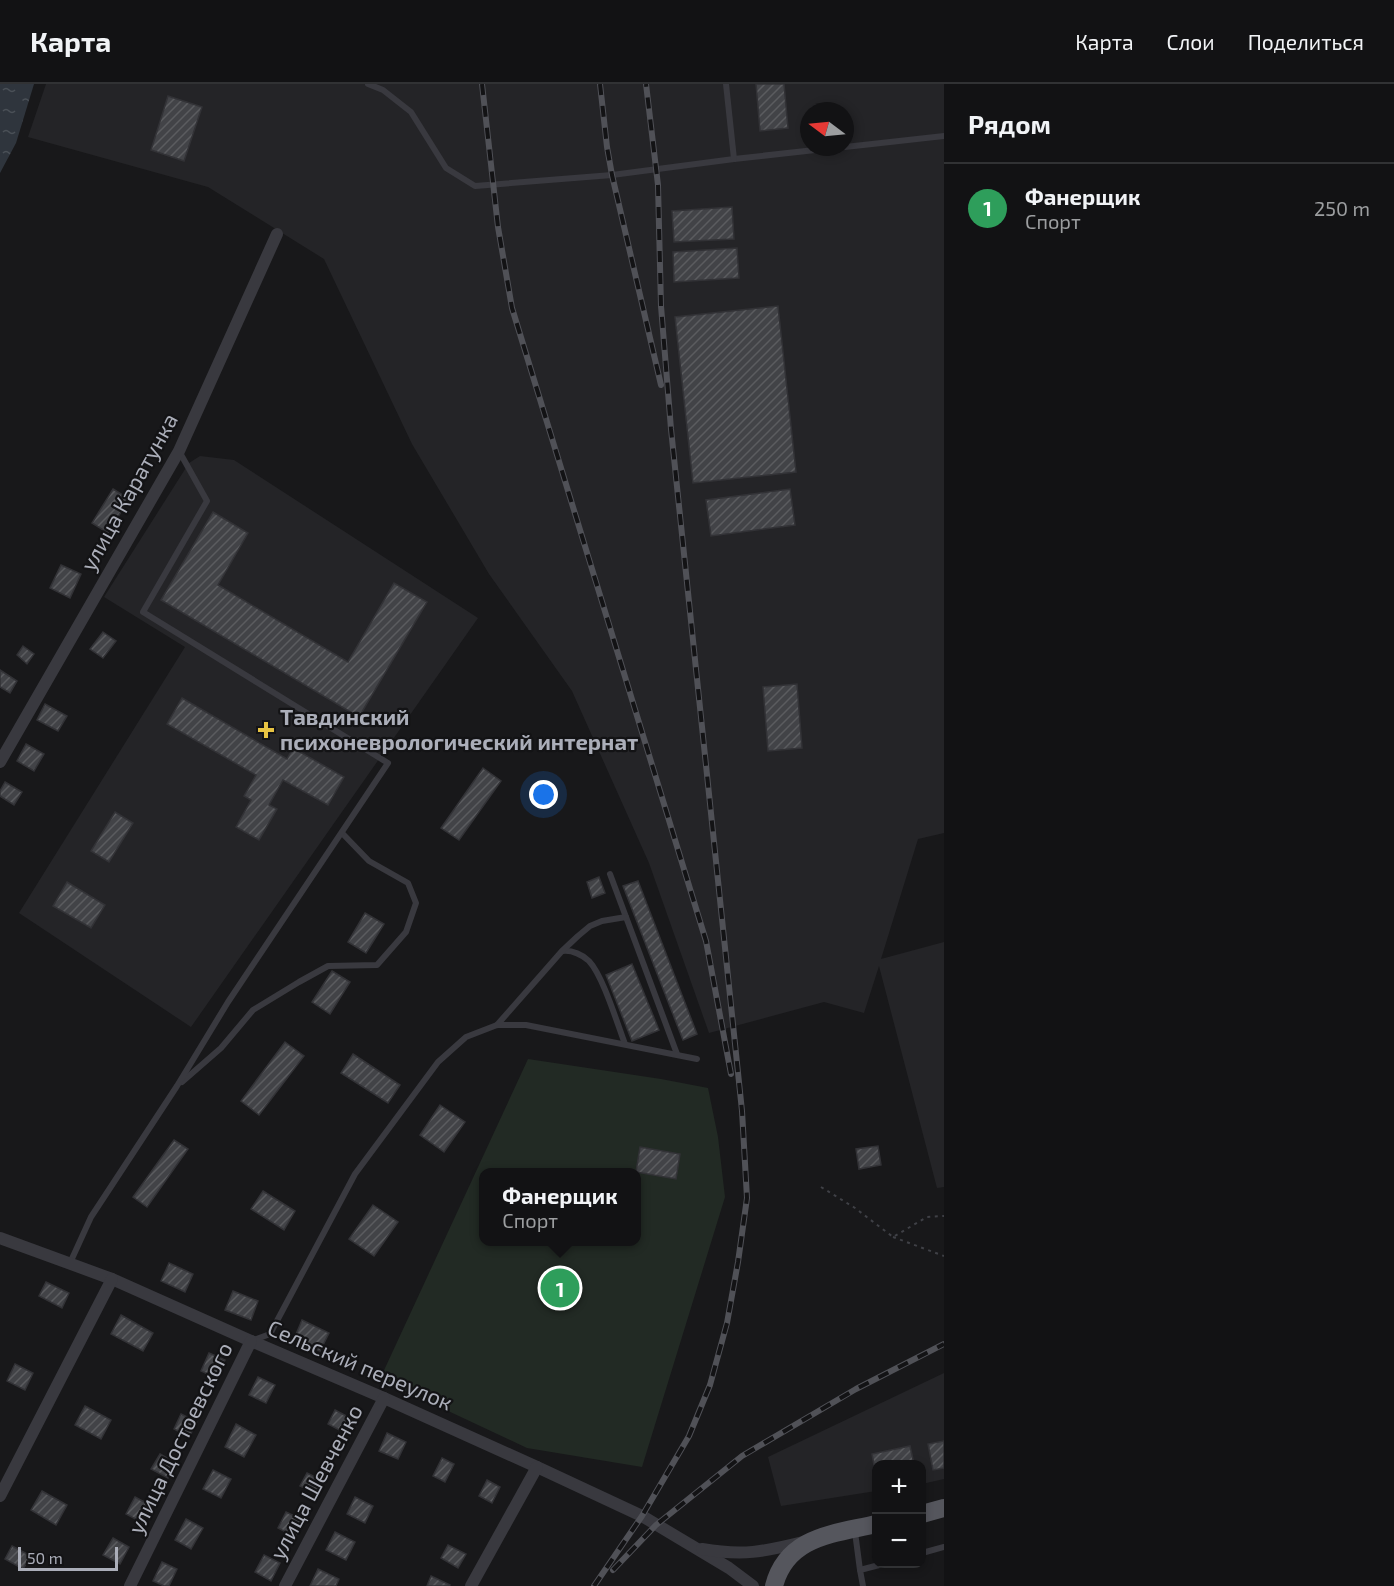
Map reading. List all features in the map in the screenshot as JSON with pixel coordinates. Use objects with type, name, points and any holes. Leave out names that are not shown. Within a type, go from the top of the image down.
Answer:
[{"type":"main road","points":[[926,1513],[944,1508]]},
{"type":"main road","points":[[774,1586],[784,1562],[795,1551],[812,1540],[872,1525]]},
{"type":"street","name":"улица Каратунка","points":[[0,762],[179,452],[277,234]]},
{"type":"street","name":"Сельский переулок","points":[[0,1238],[112,1280],[537,1467],[642,1516],[729,1568],[753,1586]]},
{"type":"street","points":[[0,1497],[112,1280]]},
{"type":"street","name":"улица Достоевского","points":[[130,1586],[251,1341]]},
{"type":"street","name":"улица Шевченко","points":[[285,1586],[384,1398]]},
{"type":"street","points":[[471,1586],[537,1467]]},
{"type":"street","name":"Сельский переулок","points":[[695,1548],[739,1554],[764,1552],[812,1540]]},
{"type":"lane","points":[[368,84],[383,90],[411,112],[446,168],[475,186],[612,175],[800,152]]},
{"type":"lane","points":[[726,84],[734,159]]},
{"type":"lane","points":[[854,146],[944,136]]},
{"type":"lane","points":[[70,1264],[91,1217],[177,1086],[228,1002],[387,763],[143,612],[207,501],[179,452]]},
{"type":"lane","points":[[177,1086],[221,1048],[253,1010],[328,966],[377,965],[406,932],[416,903],[408,883],[369,861],[342,833]]},
{"type":"lane","points":[[610,874],[677,1054]]},
{"type":"lane","points":[[497,1026],[562,951],[590,926],[602,921],[626,917]]},
{"type":"lane","points":[[562,951],[569,950],[588,960],[598,974],[625,1044]]},
{"type":"lane","points":[[251,1341],[270,1334],[355,1174],[438,1062],[466,1037],[497,1026],[526,1025],[697,1059]]},
{"type":"lane","points":[[854,1530],[863,1586]]},
{"type":"lane","points":[[926,1552],[944,1547]]},
{"type":"lane","points":[[860,1570],[872,1566]]},
{"type":"path","points":[[821,1187],[855,1208],[893,1238],[944,1256]]},
{"type":"path","points":[[893,1238],[927,1217],[944,1216]]},
{"type":"shaded area","points":[[46,84],[944,84],[944,833],[918,839],[881,959],[944,942],[944,1187],[937,1188],[879,966],[864,1013],[824,1002],[709,1033],[649,863],[572,691],[489,574],[412,444],[324,259],[208,187],[28,137]]},
{"type":"shaded area","name":"Тавдинский психоневрологический интернат","points":[[200,456],[234,460],[478,618],[191,1027],[19,913],[185,647],[104,597],[189,463]]},
{"type":"shaded area","points":[[528,1059],[708,1088],[718,1137],[725,1197],[642,1467],[527,1448],[380,1379]]},
{"type":"shaded area","points":[[944,1373],[944,1479],[926,1483],[926,1460],[872,1460],[872,1492],[781,1506],[768,1457]]},
{"type":"water","points":[[0,84],[34,84],[16,143],[0,173]]},
{"type":"building","points":[[756,84],[784,84],[788,128],[760,131]]},
{"type":"building","points":[[168,96],[202,107],[184,161],[151,150]]},
{"type":"building","points":[[732,207],[734,239],[674,242],[672,211]]},
{"type":"building","points":[[737,248],[739,278],[674,282],[673,252]]},
{"type":"building","points":[[778,306],[796,472],[693,483],[675,317]]},
{"type":"building","points":[[113,489],[129,499],[108,533],[92,523]]},
{"type":"building","points":[[790,489],[795,525],[711,536],[706,500]]},
{"type":"building","points":[[213,512],[248,533],[218,585],[348,662],[394,583],[427,602],[359,717],[161,600]]},
{"type":"building","points":[[61,565],[81,574],[70,598],[50,588]]},
{"type":"building","points":[[103,632],[116,641],[103,658],[90,649]]},
{"type":"building","points":[[23,646],[34,654],[27,664],[17,655]]},
{"type":"building","points":[[0,670],[17,681],[10,693],[0,687]]},
{"type":"building","points":[[797,684],[802,748],[768,751],[763,687]]},
{"type":"building","points":[[182,698],[287,759],[293,748],[344,777],[328,805],[283,780],[269,805],[277,809],[259,840],[236,827],[251,800],[244,796],[256,775],[167,724]]},
{"type":"building","points":[[45,704],[67,716],[58,731],[37,720]]},
{"type":"building","points":[[26,744],[44,754],[34,771],[17,761]]},
{"type":"building","points":[[483,768],[501,781],[459,840],[441,828]]},
{"type":"building","points":[[5,782],[22,792],[14,805],[0,796]]},
{"type":"building","points":[[115,812],[133,823],[109,862],[91,851]]},
{"type":"building","points":[[599,877],[605,893],[592,898],[587,882]]},
{"type":"building","points":[[638,881],[697,1034],[683,1040],[623,886]]},
{"type":"building","points":[[67,882],[105,905],[91,928],[53,906]]},
{"type":"building","points":[[365,913],[384,924],[366,953],[348,942]]},
{"type":"building","points":[[632,964],[659,1030],[632,1041],[606,975]]},
{"type":"building","points":[[332,971],[350,982],[330,1014],[312,1002]]},
{"type":"building","points":[[285,1042],[304,1056],[259,1115],[241,1101]]},
{"type":"building","points":[[353,1054],[400,1085],[388,1103],[341,1073]]},
{"type":"building","points":[[440,1105],[465,1122],[444,1152],[420,1135]]},
{"type":"building","points":[[174,1140],[188,1149],[147,1207],[133,1197]]},
{"type":"building","points":[[878,1146],[881,1165],[859,1169],[856,1149]]},
{"type":"building","points":[[640,1147],[680,1154],[676,1179],[641,1173],[641,1168],[637,1168]]},
{"type":"building","points":[[263,1191],[295,1211],[284,1230],[251,1209]]},
{"type":"building","points":[[373,1205],[398,1222],[374,1256],[349,1239]]},
{"type":"building","points":[[169,1263],[193,1274],[185,1292],[161,1281]]},
{"type":"building","points":[[46,1282],[69,1293],[62,1308],[39,1296]]},
{"type":"building","points":[[233,1291],[258,1301],[251,1320],[225,1310]]},
{"type":"building","points":[[121,1315],[153,1333],[143,1351],[111,1334]]},
{"type":"building","points":[[302,1320],[329,1333],[320,1351],[294,1339]]},
{"type":"building","points":[[209,1353],[225,1360],[216,1378],[201,1371]]},
{"type":"building","points":[[15,1364],[33,1373],[25,1390],[7,1381]]},
{"type":"building","points":[[258,1377],[275,1385],[266,1403],[249,1395]]},
{"type":"building","points":[[85,1406],[111,1420],[101,1439],[75,1425]]},
{"type":"building","points":[[335,1410],[354,1420],[347,1434],[328,1424]]},
{"type":"building","points":[[181,1414],[197,1422],[189,1437],[174,1429]]},
{"type":"building","points":[[236,1424],[256,1435],[244,1457],[225,1447]]},
{"type":"building","points":[[387,1433],[406,1442],[398,1459],[379,1451]]},
{"type":"building","points":[[944,1441],[944,1468],[933,1470],[928,1444]]},
{"type":"building","points":[[910,1446],[913,1460],[873,1460],[872,1454]]},
{"type":"building","points":[[160,1454],[176,1463],[168,1478],[151,1469]]},
{"type":"building","points":[[442,1458],[454,1464],[445,1482],[433,1476]]},
{"type":"building","points":[[213,1470],[231,1479],[221,1498],[203,1489]]},
{"type":"building","points":[[307,1473],[323,1481],[317,1494],[300,1486]]},
{"type":"building","points":[[487,1480],[500,1487],[492,1503],[479,1496]]},
{"type":"building","points":[[42,1491],[67,1505],[56,1525],[31,1510]]},
{"type":"building","points":[[135,1497],[152,1506],[143,1523],[126,1514]]},
{"type":"building","points":[[355,1497],[373,1506],[365,1523],[347,1514]]},
{"type":"building","points":[[286,1512],[303,1520],[295,1537],[278,1528]]},
{"type":"building","points":[[186,1519],[203,1528],[191,1549],[175,1540]]},
{"type":"building","points":[[335,1532],[355,1542],[346,1560],[326,1550]]},
{"type":"building","points":[[113,1538],[129,1547],[120,1564],[103,1555]]},
{"type":"building","points":[[448,1545],[466,1554],[458,1568],[441,1558]]},
{"type":"building","points":[[12,1546],[31,1556],[23,1569],[5,1559]]},
{"type":"building","points":[[264,1555],[280,1563],[271,1581],[255,1572]]},
{"type":"building","points":[[162,1562],[177,1569],[169,1586],[153,1581]]},
{"type":"building","points":[[318,1569],[339,1579],[336,1586],[310,1586]]},
{"type":"building","points":[[431,1576],[450,1585],[427,1586]]},
{"type":"railway","points":[[482,84],[498,227],[512,308],[706,941],[731,1074]]},
{"type":"railway","points":[[600,84],[612,175],[661,385]]},
{"type":"railway","points":[[594,1586],[642,1516],[689,1436],[710,1385],[727,1323],[747,1198],[742,1111],[671,429],[661,306],[658,185],[646,84]]},
{"type":"railway","points":[[613,1570],[656,1525],[742,1456],[856,1389],[944,1344]]},
{"type":"place","name":"Тавдинский психоневрологический интернат","points":[[266,730]]},
{"type":"place","name":"Фанерщик","points":[[560,1288]]}]
